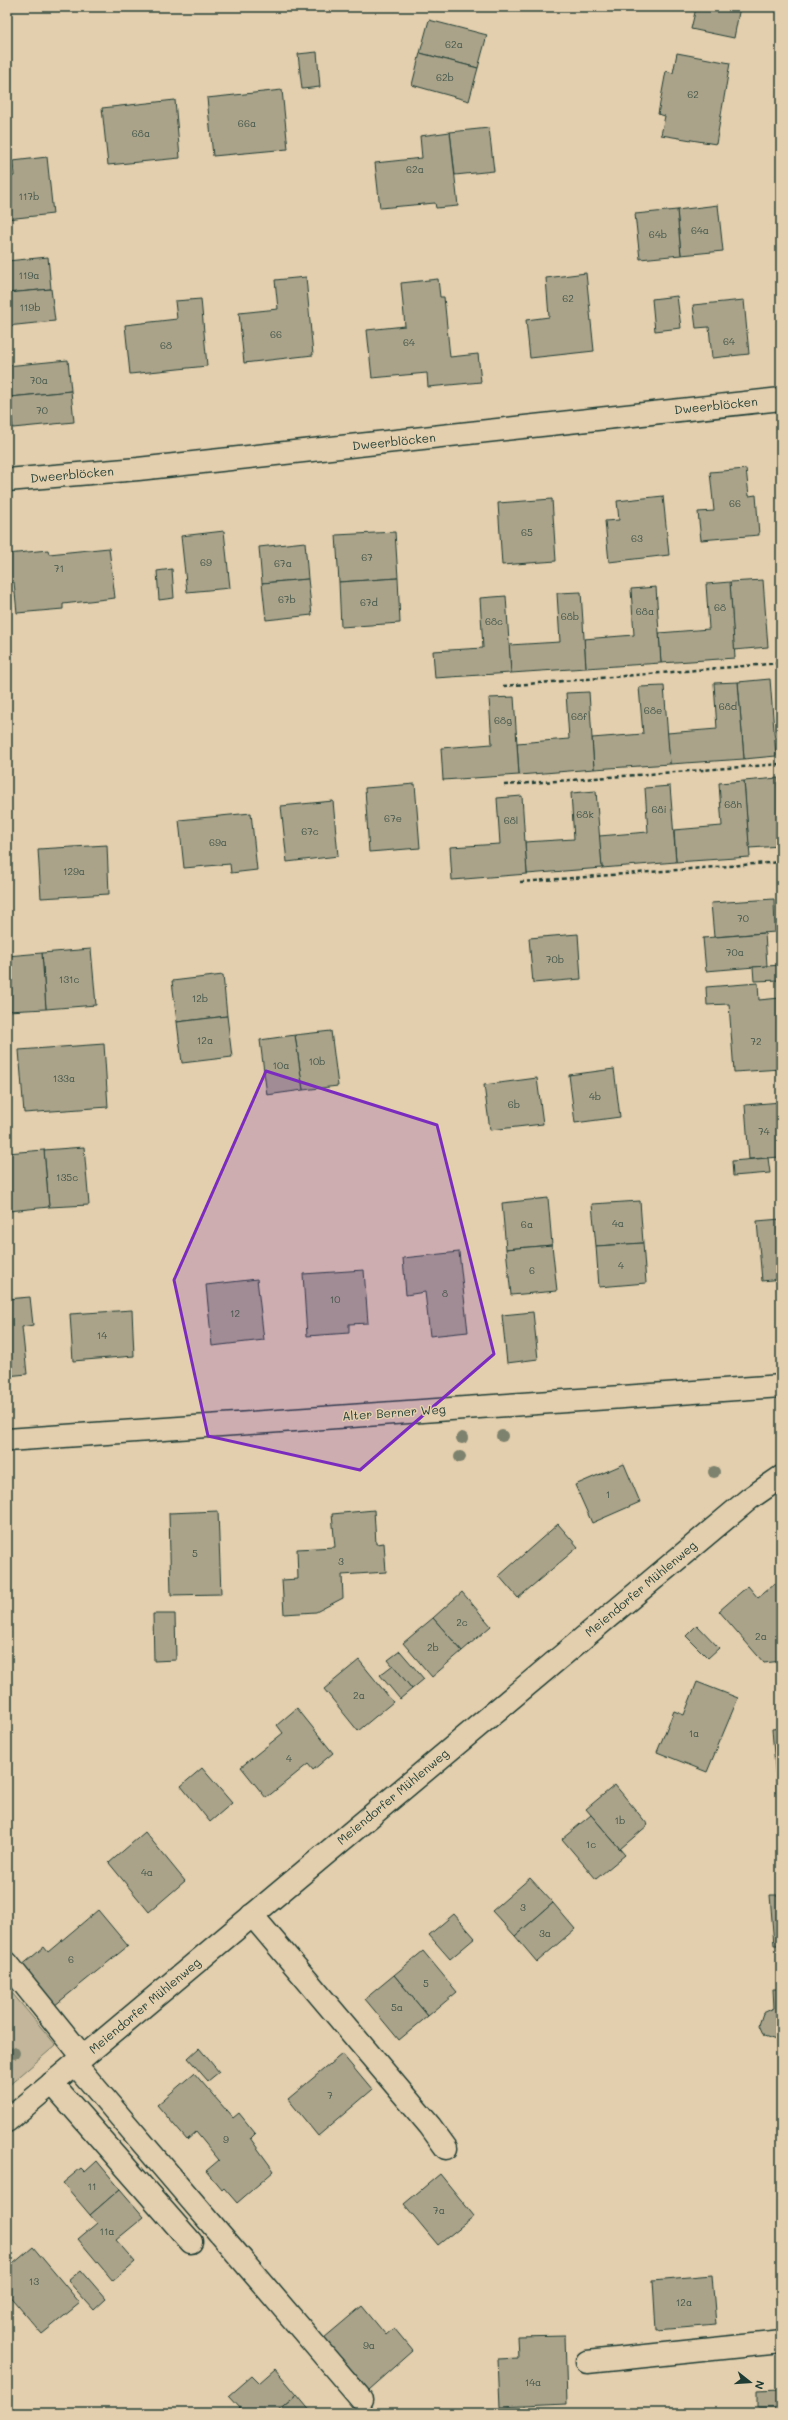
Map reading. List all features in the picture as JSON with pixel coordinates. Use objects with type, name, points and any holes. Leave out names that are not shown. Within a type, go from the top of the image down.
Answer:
[{"type":"street","name":"Dweerblöcken","points":[[7,480],[162,467],[781,399]]},
{"type":"street","name":"Alter Berner Weg","points":[[7,1440],[781,1386]]},
{"type":"street","name":"Meiendorfer Mühlenweg","points":[[7,2122],[749,1499],[781,1477]]},
{"type":"street","points":[[252,1915],[430,2126],[446,2148]]},
{"type":"street","points":[[7,1963],[79,2060],[361,2399]]},
{"type":"street","points":[[52,2083],[191,2242]]},
{"type":"street","points":[[587,2362],[781,2342]]},
{"type":"path","points":[[503,686],[781,663]]},
{"type":"path","points":[[504,785],[781,764]]},
{"type":"path","points":[[520,882],[781,862]]},
{"type":"highlighted area","points":[[266,1071],[437,1125],[494,1354],[360,1470],[208,1436],[174,1280]]},
{"type":"shaded area","points":[[7,1987],[56,2045],[7,2087]]},
{"type":"building","points":[[691,7],[740,7],[734,38],[691,29],[696,8]]},
{"type":"building","points":[[429,20],[487,35],[478,68],[420,53]]},
{"type":"building","points":[[317,52],[320,87],[302,89],[298,54]]},
{"type":"building","points":[[420,53],[478,68],[469,101],[412,85]]},
{"type":"building","points":[[677,53],[730,63],[716,144],[661,135],[665,116],[658,114],[666,71],[673,73]]},
{"type":"building","points":[[282,90],[288,149],[213,156],[207,98]]},
{"type":"building","points":[[175,100],[180,158],[108,165],[102,108]]},
{"type":"building","points":[[489,128],[494,171],[455,175],[450,132]]},
{"type":"building","points":[[450,132],[458,206],[436,208],[435,203],[380,208],[375,163],[422,158],[420,136]]},
{"type":"building","points":[[47,157],[53,214],[7,219],[7,177],[14,176],[13,161]]},
{"type":"building","points":[[718,205],[723,251],[681,255],[677,210]]},
{"type":"building","points":[[677,210],[681,255],[640,259],[635,214]]},
{"type":"building","points":[[48,257],[51,289],[7,293],[7,261]]},
{"type":"building","points":[[586,273],[594,351],[530,358],[526,320],[549,317],[546,278]]},
{"type":"building","points":[[306,277],[313,355],[244,363],[239,313],[278,309],[275,280]]},
{"type":"building","points":[[438,279],[440,297],[444,297],[450,357],[478,354],[481,382],[428,387],[427,373],[372,378],[367,330],[405,326],[401,283]]},
{"type":"building","points":[[51,289],[55,321],[7,326],[7,293]]},
{"type":"building","points":[[677,296],[681,328],[655,331],[652,299]]},
{"type":"building","points":[[201,299],[207,366],[130,374],[125,325],[177,319],[175,301]]},
{"type":"building","points":[[744,300],[749,354],[712,358],[709,327],[696,328],[693,305]]},
{"type":"building","points":[[68,360],[71,391],[10,397],[7,366]]},
{"type":"building","points":[[71,391],[74,422],[13,428],[10,397]]},
{"type":"building","points":[[746,469],[749,496],[756,495],[759,535],[701,540],[698,512],[714,511],[710,472]]},
{"type":"building","points":[[663,496],[669,555],[609,562],[605,521],[619,520],[617,501]]},
{"type":"building","points":[[552,499],[556,561],[502,565],[498,503]]},
{"type":"building","points":[[224,531],[230,588],[187,592],[181,536]]},
{"type":"building","points":[[395,532],[398,578],[339,582],[336,535]]},
{"type":"building","points":[[305,542],[308,579],[262,583],[259,547]]},
{"type":"building","points":[[109,548],[115,598],[63,604],[63,609],[17,613],[14,582],[7,583],[7,554],[48,550],[49,554]]},
{"type":"building","points":[[172,569],[174,598],[159,600],[157,571]]},
{"type":"building","points":[[398,578],[400,623],[341,627],[339,582]]},
{"type":"building","points":[[308,579],[312,615],[266,620],[262,583]]},
{"type":"building","points":[[763,580],[768,647],[734,650],[730,582]]},
{"type":"building","points":[[730,582],[735,658],[661,663],[659,633],[709,629],[706,584]]},
{"type":"building","points":[[656,587],[661,663],[586,668],[584,639],[634,635],[631,589]]},
{"type":"building","points":[[581,592],[586,668],[511,673],[509,645],[560,642],[557,593]]},
{"type":"building","points":[[506,596],[511,673],[435,678],[433,651],[483,648],[480,598]]},
{"type":"building","points":[[770,679],[776,756],[744,759],[738,682]]},
{"type":"building","points":[[738,682],[744,759],[670,764],[667,733],[717,729],[714,683]]},
{"type":"building","points":[[664,686],[670,764],[594,769],[592,738],[643,734],[639,687]]},
{"type":"building","points":[[589,692],[594,769],[519,775],[517,743],[569,739],[566,693]]},
{"type":"building","points":[[514,697],[519,775],[443,780],[441,748],[492,744],[489,698]]},
{"type":"building","points":[[778,778],[781,846],[749,848],[744,781]]},
{"type":"building","points":[[744,781],[750,857],[676,862],[674,830],[722,826],[719,783]]},
{"type":"building","points":[[415,784],[420,848],[369,852],[365,788]]},
{"type":"building","points":[[670,786],[676,862],[602,868],[599,836],[648,832],[645,788]]},
{"type":"building","points":[[596,791],[602,868],[527,874],[525,842],[574,839],[571,793]]},
{"type":"building","points":[[522,796],[527,874],[452,880],[450,847],[500,844],[497,798]]},
{"type":"building","points":[[333,801],[338,856],[287,862],[281,806]]},
{"type":"building","points":[[251,813],[257,870],[231,873],[230,864],[184,868],[179,820]]},
{"type":"building","points":[[107,845],[109,894],[41,898],[38,849]]},
{"type":"building","points":[[774,899],[775,932],[714,937],[711,903]]},
{"type":"building","points":[[765,933],[767,966],[706,971],[703,938]]},
{"type":"building","points":[[578,934],[581,979],[533,983],[529,938]]},
{"type":"building","points":[[91,949],[96,1005],[46,1009],[42,953]]},
{"type":"building","points":[[42,953],[46,1009],[7,1011],[7,956]]},
{"type":"building","points":[[781,965],[781,980],[754,981],[753,967]]},
{"type":"building","points":[[223,975],[227,1016],[177,1022],[172,981]]},
{"type":"building","points":[[758,983],[759,1000],[780,998],[781,1069],[734,1072],[729,1004],[707,1005],[706,987]]},
{"type":"building","points":[[227,1016],[232,1057],[182,1063],[177,1022]]},
{"type":"building","points":[[331,1031],[338,1086],[303,1090],[295,1035]]},
{"type":"building","points":[[295,1035],[303,1090],[267,1095],[260,1040]]},
{"type":"building","points":[[104,1044],[108,1107],[24,1113],[19,1050]]},
{"type":"building","points":[[614,1069],[620,1117],[575,1123],[569,1075]]},
{"type":"building","points":[[537,1078],[543,1124],[490,1130],[484,1085]]},
{"type":"building","points":[[781,1102],[781,1157],[749,1159],[745,1105]]},
{"type":"building","points":[[84,1147],[89,1205],[49,1207],[44,1150]]},
{"type":"building","points":[[44,1150],[49,1207],[9,1211],[7,1153]]},
{"type":"building","points":[[768,1158],[770,1173],[733,1176],[732,1161]]},
{"type":"building","points":[[548,1198],[552,1245],[506,1249],[502,1203]]},
{"type":"building","points":[[640,1201],[643,1243],[596,1246],[592,1204]]},
{"type":"building","points":[[781,1219],[781,1279],[762,1281],[757,1221]]},
{"type":"building","points":[[643,1243],[646,1283],[599,1287],[596,1246]]},
{"type":"building","points":[[552,1245],[557,1291],[511,1295],[506,1249]]},
{"type":"building","points":[[459,1252],[468,1332],[430,1336],[425,1292],[406,1295],[403,1258]]},
{"type":"building","points":[[364,1270],[368,1323],[349,1324],[349,1333],[307,1336],[303,1274]]},
{"type":"building","points":[[257,1279],[264,1340],[212,1346],[206,1285]]},
{"type":"building","points":[[30,1297],[33,1325],[22,1327],[27,1374],[7,1376],[7,1299]]},
{"type":"building","points":[[132,1310],[134,1356],[73,1361],[70,1314]]},
{"type":"building","points":[[533,1312],[538,1359],[507,1363],[502,1315]]},
{"type":"building","points":[[624,1464],[640,1502],[592,1523],[575,1485]]},
{"type":"building","points":[[374,1510],[376,1544],[384,1543],[386,1572],[342,1575],[343,1598],[316,1612],[284,1614],[282,1580],[298,1579],[297,1549],[335,1547],[332,1514]]},
{"type":"building","points":[[218,1511],[221,1594],[171,1595],[169,1513]]},
{"type":"building","points":[[558,1524],[578,1547],[518,1598],[499,1576]]},
{"type":"building","points":[[781,1579],[781,1661],[764,1663],[719,1611],[748,1586],[758,1598]]},
{"type":"building","points":[[462,1592],[491,1626],[462,1651],[433,1618]]},
{"type":"building","points":[[153,1614],[175,1614],[176,1660],[154,1661]]},
{"type":"building","points":[[433,1618],[462,1651],[432,1677],[403,1643]]},
{"type":"building","points":[[697,1625],[719,1648],[708,1658],[686,1636]]},
{"type":"building","points":[[400,1651],[424,1679],[412,1689],[388,1660]]},
{"type":"building","points":[[359,1660],[393,1702],[358,1731],[324,1689]]},
{"type":"building","points":[[393,1665],[412,1689],[400,1699],[380,1675]]},
{"type":"building","points":[[697,1682],[738,1698],[707,1772],[657,1752],[674,1711],[684,1715]]},
{"type":"building","points":[[297,1708],[333,1753],[313,1770],[308,1764],[266,1798],[241,1767],[283,1733],[277,1725]]},
{"type":"building","points":[[781,1728],[781,1793],[777,1793],[772,1729]]},
{"type":"building","points":[[202,1768],[232,1803],[210,1822],[181,1786]]},
{"type":"building","points":[[615,1785],[648,1825],[620,1849],[586,1809]]},
{"type":"building","points":[[591,1815],[625,1855],[596,1879],[562,1839]]},
{"type":"building","points":[[145,1832],[185,1881],[149,1912],[109,1863]]},
{"type":"building","points":[[530,1878],[553,1903],[515,1936],[492,1911]]},
{"type":"building","points":[[770,1895],[781,1895],[781,1945],[774,1945]]},
{"type":"building","points":[[553,1903],[575,1929],[537,1962],[515,1936]]},
{"type":"building","points":[[98,1910],[128,1946],[54,2006],[21,1966],[44,1947],[48,1952]]},
{"type":"building","points":[[454,1914],[475,1938],[450,1959],[429,1935]]},
{"type":"building","points":[[423,1951],[457,1992],[428,2016],[394,1975]]},
{"type":"building","points":[[394,1975],[428,2016],[399,2040],[365,1999]]},
{"type":"building","points":[[773,1989],[781,1989],[781,2060],[777,2061],[776,2040],[764,2036],[759,2025],[763,2013],[774,2008]]},
{"type":"building","points":[[199,2048],[219,2072],[208,2081],[188,2058]]},
{"type":"building","points":[[342,2054],[372,2090],[318,2136],[288,2099]]},
{"type":"building","points":[[194,2073],[233,2118],[239,2113],[255,2133],[250,2138],[274,2171],[237,2203],[224,2188],[222,2190],[206,2171],[219,2160],[196,2132],[187,2140],[157,2105]]},
{"type":"building","points":[[97,2161],[120,2189],[90,2215],[63,2183],[81,2168],[85,2172]]},
{"type":"building","points":[[440,2174],[474,2216],[438,2245],[404,2204]]},
{"type":"building","points":[[120,2189],[144,2217],[116,2240],[135,2262],[113,2281],[78,2239],[97,2223],[90,2215]]},
{"type":"building","points":[[33,2247],[80,2303],[42,2334],[7,2293],[7,2269]]},
{"type":"building","points":[[81,2270],[106,2299],[94,2310],[68,2281]]},
{"type":"building","points":[[712,2275],[716,2325],[656,2330],[653,2280]]},
{"type":"building","points":[[362,2306],[386,2335],[394,2328],[413,2351],[369,2390],[324,2338]]},
{"type":"building","points":[[565,2335],[567,2404],[500,2407],[498,2359],[518,2358],[517,2336]]},
{"type":"building","points":[[275,2369],[297,2395],[276,2413],[236,2413],[240,2408],[229,2396],[252,2376],[259,2383]]},
{"type":"building","points":[[781,2390],[781,2408],[757,2408],[757,2391]]},
{"type":"building","points":[[297,2395],[312,2413],[276,2413]]}]
